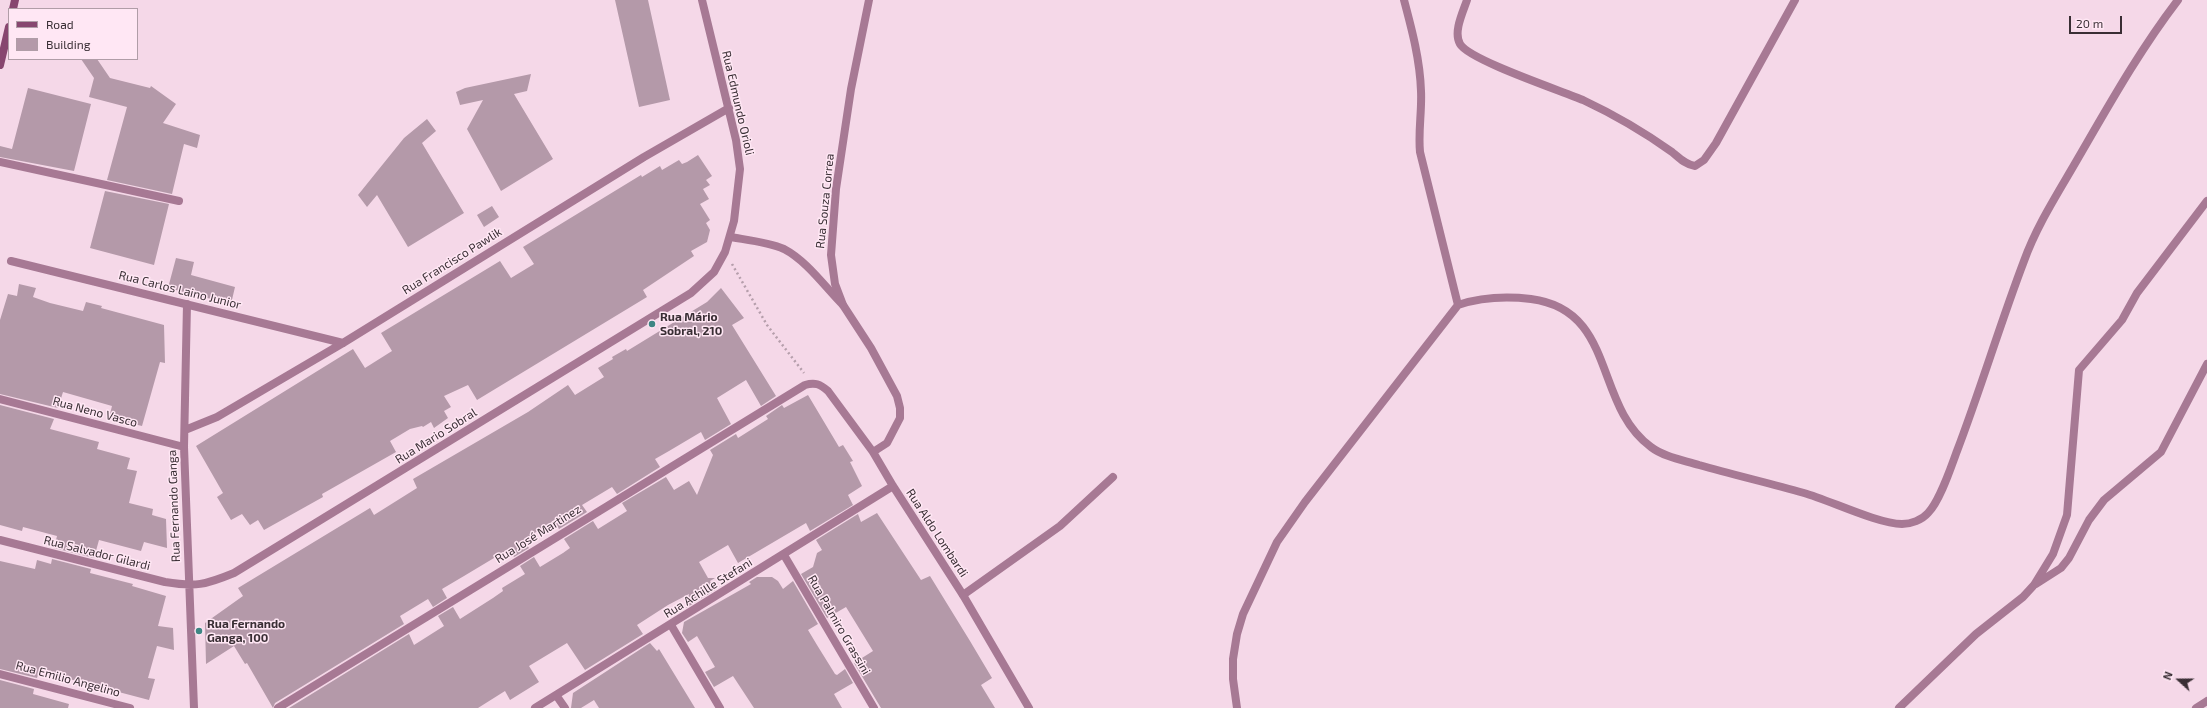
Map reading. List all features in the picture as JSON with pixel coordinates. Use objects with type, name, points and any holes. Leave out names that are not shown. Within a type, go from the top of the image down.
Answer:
[{"type":"main road","points":[[0,65],[8,30]]},
{"type":"street","name":"Rua Edmundo Orioli","points":[[690,293],[714,272],[726,252],[739,195],[740,169],[729,108],[702,0]]},
{"type":"street","name":"Rua Souza Correa","points":[[869,0],[851,89],[833,218],[831,256],[835,284],[843,305],[871,348],[898,396],[900,418],[887,443],[873,452]]},
{"type":"street","points":[[1404,0],[1416,46],[1421,89],[1418,133],[1420,152],[1458,305]]},
{"type":"street","points":[[1466,0],[1458,36],[1460,44],[1467,51],[1510,72],[1581,99],[1617,116],[1650,136],[1684,162],[1695,166],[1704,160],[1716,143],[1795,0]]},
{"type":"street","points":[[1237,708],[1233,679],[1233,659],[1237,634],[1243,614],[1277,542],[1305,502],[1458,305],[1494,297],[1514,297],[1539,300],[1558,306],[1570,312],[1581,321],[1594,344],[1619,408],[1627,422],[1636,434],[1652,448],[1673,458],[1806,493],[1884,521],[1901,524],[1914,522],[1928,513],[1944,484],[1973,408],[2024,259],[2040,224],[2118,89],[2153,32],[2178,0]]},
{"type":"street","name":"Rua Francisco Pawlik","points":[[185,430],[217,417],[343,343],[638,161],[729,108]]},
{"type":"street","points":[[0,162],[179,201]]},
{"type":"street","points":[[1900,708],[1976,634],[2023,597],[2034,585],[2053,554],[2067,515],[2079,370],[2122,320],[2138,293],[2207,201]]},
{"type":"street","points":[[730,237],[771,245],[784,250],[800,260],[843,305]]},
{"type":"street","name":"Rua Carlos Laino Junior","points":[[11,261],[343,343]]},
{"type":"street","name":"Rua Mario Sobral","points":[[189,586],[210,583],[234,573],[690,293]]},
{"type":"street","name":"Rua Fernando Ganga","points":[[187,304],[184,447],[194,708]]},
{"type":"street","points":[[2034,585],[2061,568],[2089,520],[2104,500],[2161,452],[2207,364]]},
{"type":"street","name":"Rua Aldo Lombardi","points":[[812,383],[822,386],[828,391],[873,452],[963,595],[1029,708]]},
{"type":"street","name":"Rua José Martinez","points":[[278,708],[382,646],[604,507],[805,385],[812,383]]},
{"type":"street","name":"Rua Neno Vasco","points":[[0,399],[184,447]]},
{"type":"street","points":[[963,595],[1060,526],[1113,477]]},
{"type":"street","name":"Rua Achille Stefani","points":[[535,708],[671,626],[893,486]]},
{"type":"street","name":"Rua Salvador Gilardi","points":[[0,540],[165,582],[189,586]]},
{"type":"street","name":"Rua Palmiro Grassini","points":[[784,555],[874,708]]},
{"type":"street","points":[[671,626],[720,708]]},
{"type":"street","name":"Rua Emilio Angelino","points":[[0,674],[130,708]]},
{"type":"street","points":[[556,695],[565,708]]},
{"type":"street","points":[[2196,708],[2207,701]]},
{"type":"path","points":[[726,252],[766,325],[812,383]]},
{"type":"building","points":[[615,0],[648,0],[670,100],[639,107]]},
{"type":"building","points":[[82,60],[98,60],[110,78],[150,88],[151,86],[176,104],[163,123],[200,135],[197,148],[184,144],[172,194],[107,180],[127,107],[89,97],[94,78]]},
{"type":"building","points":[[531,74],[527,91],[514,94],[553,159],[501,191],[467,129],[483,100],[460,105],[456,92],[465,88]]},
{"type":"building","points":[[28,88],[91,104],[74,171],[0,157],[0,146],[12,149]]},
{"type":"building","points":[[427,119],[436,131],[422,143],[464,213],[408,247],[377,195],[367,207],[358,195],[404,138]]},
{"type":"building","points":[[698,155],[712,176],[706,180],[710,185],[703,189],[709,199],[700,204],[710,220],[706,223],[710,230],[707,242],[691,251],[694,256],[643,290],[647,297],[477,400],[468,385],[444,396],[451,407],[444,411],[448,418],[434,428],[431,422],[423,427],[410,429],[390,441],[396,452],[322,494],[323,497],[264,530],[258,520],[250,525],[242,514],[231,520],[217,497],[223,493],[196,446],[353,349],[365,368],[392,351],[381,333],[500,261],[511,278],[534,264],[523,247],[641,175],[642,177],[660,166],[662,170],[679,160],[682,164]]},
{"type":"building","points":[[105,191],[169,204],[154,265],[90,248]]},
{"type":"building","points":[[492,206],[499,217],[484,227],[477,215]]},
{"type":"building","points":[[176,258],[194,262],[191,275],[235,287],[231,304],[168,288]]},
{"type":"building","points":[[19,284],[36,288],[33,297],[50,303],[83,311],[86,302],[102,306],[101,308],[164,325],[165,363],[160,362],[142,426],[109,418],[112,406],[63,392],[58,408],[0,394],[0,320],[8,294],[17,296]]},
{"type":"building","points":[[721,288],[744,318],[732,325],[776,396],[761,406],[746,380],[717,398],[731,424],[705,440],[701,432],[655,459],[660,467],[617,494],[612,487],[582,505],[587,512],[559,529],[554,521],[523,540],[529,548],[514,557],[509,549],[442,589],[447,598],[433,607],[428,599],[400,616],[404,624],[275,703],[273,708],[247,663],[245,664],[234,646],[206,664],[205,623],[243,596],[238,588],[370,508],[374,515],[417,488],[413,479],[528,412],[568,385],[575,395],[604,377],[598,368],[613,359],[612,357],[626,349],[627,351],[707,302]]},
{"type":"building","points":[[808,395],[839,447],[843,445],[853,461],[850,462],[862,486],[848,495],[853,505],[810,531],[806,523],[738,563],[728,545],[699,562],[708,578],[715,578],[710,581],[715,590],[686,608],[689,594],[668,605],[637,625],[643,634],[585,670],[567,643],[529,666],[539,682],[510,700],[505,691],[478,708],[289,708],[409,634],[414,645],[444,626],[438,616],[453,607],[460,619],[503,591],[502,588],[525,574],[520,566],[534,557],[540,567],[563,553],[570,548],[564,539],[593,521],[598,529],[627,511],[622,503],[666,477],[674,490],[689,481],[697,495],[713,455],[710,450],[736,434],[738,438],[768,419],[766,416],[782,405],[784,408]]},
{"type":"building","points":[[0,405],[54,419],[50,429],[99,442],[97,449],[130,458],[127,469],[137,471],[129,503],[153,509],[152,515],[166,519],[167,548],[144,542],[141,551],[99,540],[94,558],[54,548],[57,536],[23,527],[22,531],[0,525]]},
{"type":"building","points":[[877,513],[921,580],[930,576],[970,641],[992,678],[981,685],[995,708],[881,708],[854,663],[873,651],[846,607],[827,618],[801,574],[813,567],[817,553],[822,550],[816,540],[858,514],[861,522]]},
{"type":"building","points":[[52,559],[91,569],[90,573],[133,584],[132,586],[166,596],[158,626],[173,628],[174,650],[157,646],[148,678],[155,679],[149,700],[39,671],[37,678],[0,669],[0,561],[35,569],[37,560],[51,564]]},
{"type":"building","points":[[757,577],[772,577],[778,581],[783,589],[793,581],[818,624],[808,630],[835,674],[837,675],[845,669],[853,683],[834,694],[842,708],[754,708],[733,676],[714,687],[705,672],[715,667],[697,636],[688,642],[682,633],[684,622],[751,584],[749,582]]},
{"type":"building","points":[[650,643],[657,651],[659,649],[695,708],[599,708],[594,700],[581,708],[571,708],[573,693]]},
{"type":"building","points":[[0,680],[34,689],[33,694],[69,704],[68,708],[0,708]]},
{"type":"place","name":"Rua Mário Sobral, 210","points":[[652,324]]},
{"type":"place","name":"Rua Fernando Ganga, 100","points":[[199,631]]}]
